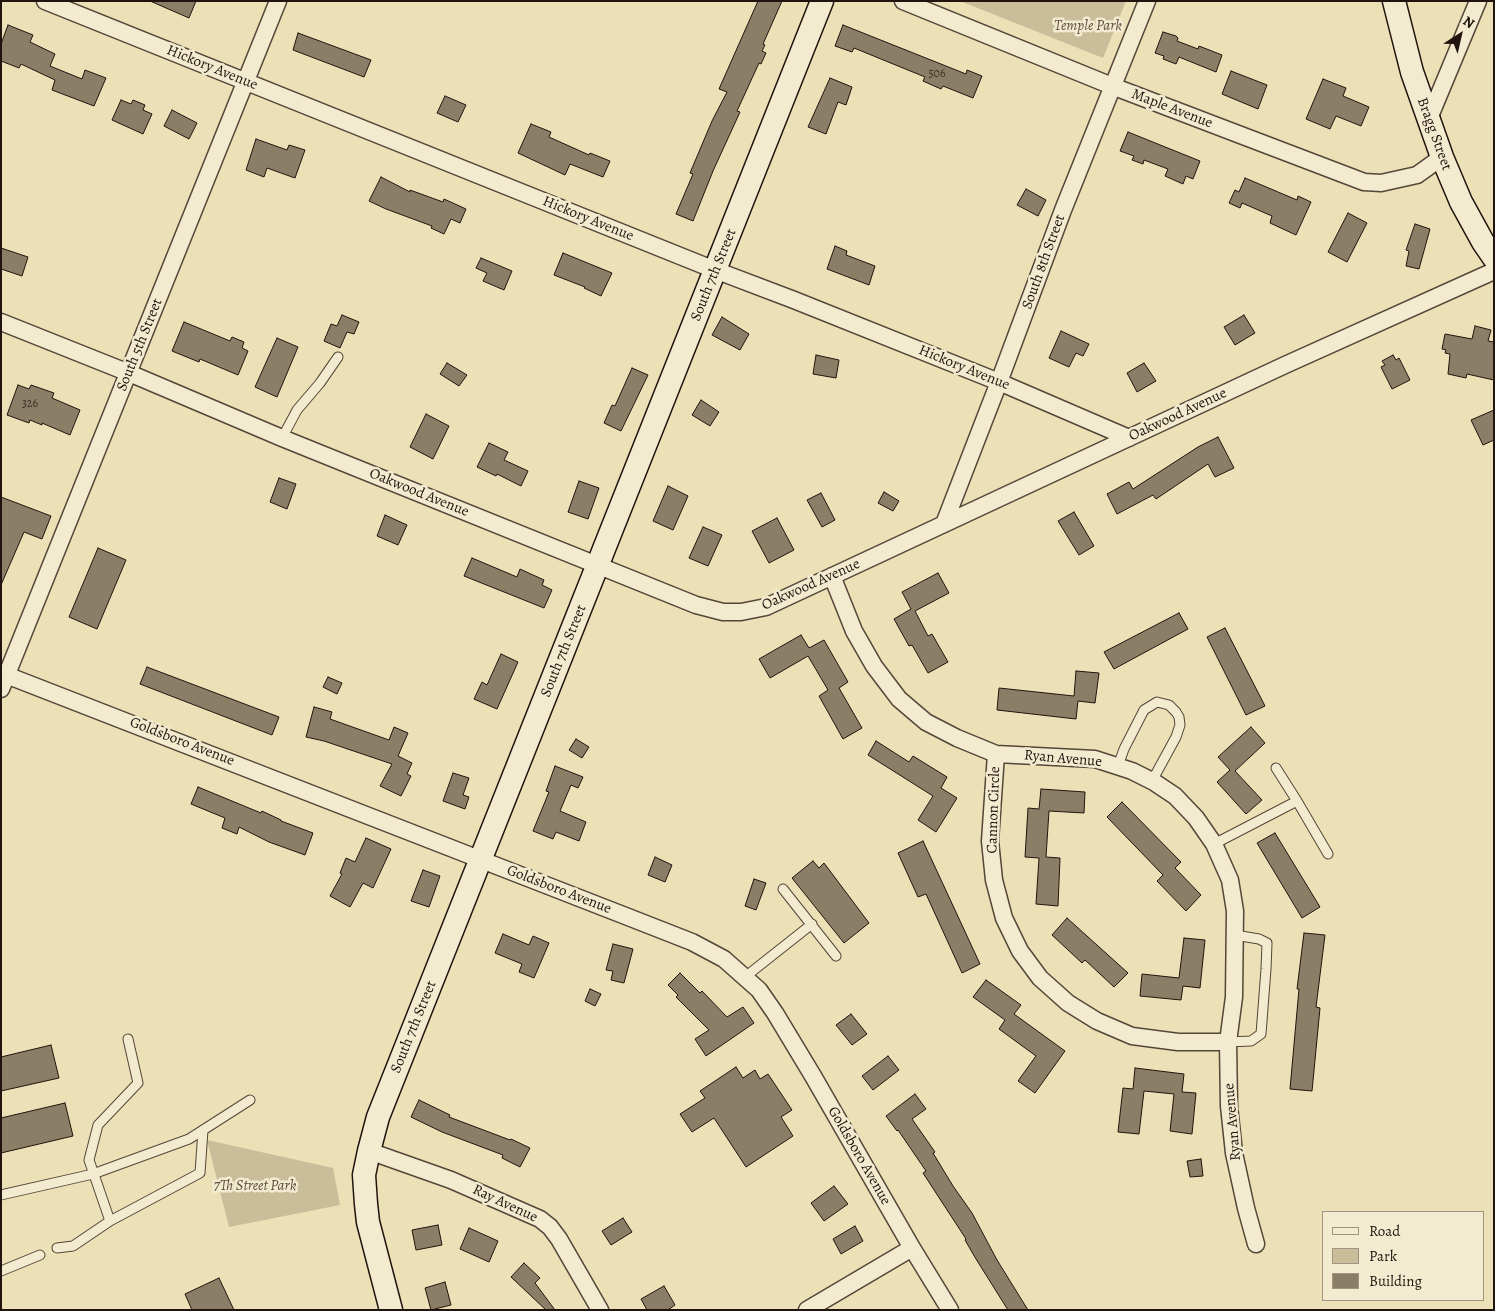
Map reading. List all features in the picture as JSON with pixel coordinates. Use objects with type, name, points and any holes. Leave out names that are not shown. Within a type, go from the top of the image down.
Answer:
[{"type":"street","name":"Hickory Avenue","points":[[45,1],[999,382],[1129,438]]},
{"type":"street","name":"South 5th Street","points":[[3,679],[129,373],[278,1]]},
{"type":"street","name":"South 7th Street","points":[[391,1310],[368,1222],[364,1175],[378,1117],[822,1]]},
{"type":"street","name":"Maple Avenue","points":[[903,1],[1112,86],[1364,182],[1381,183],[1417,176],[1442,157]]},
{"type":"street","name":"South 8th Street","points":[[944,524],[1063,210],[1147,1]]},
{"type":"street","name":"Bragg Street","points":[[1394,1],[1412,72],[1442,157],[1461,202],[1494,258]]},
{"type":"street","points":[[1428,120],[1478,1]]},
{"type":"street","name":"Oakwood Avenue","points":[[1,322],[696,605],[723,612],[741,612],[766,607],[1285,365],[1494,271]]},
{"type":"street","name":"Ryan Avenue","points":[[832,576],[854,631],[874,666],[899,699],[926,722],[957,738],[996,754],[1095,759],[1132,771],[1175,796],[1196,818],[1214,844],[1230,880],[1235,912],[1234,997],[1228,1042],[1229,1106],[1234,1153],[1256,1244]]},
{"type":"street","name":"Goldsboro Avenue","points":[[3,679],[481,859],[692,942],[724,960],[759,990],[813,1076],[950,1310]]},
{"type":"street","name":"Cannon Circle","points":[[996,754],[990,841],[994,880],[1004,918],[1020,951],[1040,978],[1068,1003],[1097,1021],[1132,1036],[1178,1042],[1228,1042]]},
{"type":"street","name":"Ray Avenue","points":[[369,1151],[451,1180],[540,1219],[560,1239],[600,1310]]},
{"type":"street","points":[[807,1310],[912,1248]]},
{"type":"lane","points":[[282,438],[297,410],[320,383],[338,357]]},
{"type":"lane","points":[[1118,766],[1124,749],[1144,710],[1156,702],[1168,705],[1176,712],[1180,725],[1176,737],[1152,781]]},
{"type":"lane","points":[[1276,768],[1328,854]]},
{"type":"lane","points":[[1214,844],[1297,801]]},
{"type":"lane","points":[[783,889],[836,956]]},
{"type":"lane","points":[[745,977],[812,924]]},
{"type":"lane","points":[[1228,1042],[1252,1041],[1261,1034],[1266,969],[1267,943],[1259,939],[1235,935]]},
{"type":"lane","points":[[110,1221],[89,1160],[98,1125],[138,1083],[128,1039]]},
{"type":"lane","points":[[1,1195],[93,1174],[189,1139],[250,1100]]},
{"type":"lane","points":[[57,1248],[73,1246],[110,1221],[200,1173],[203,1130]]},
{"type":"lane","points":[[1,1271],[40,1255]]},
{"type":"green space","name":"Temple Park","points":[[960,1],[1126,1],[1103,58]]},
{"type":"green space","name":"7Th Street Park","points":[[207,1140],[333,1168],[340,1205],[229,1227]]},
{"type":"building","points":[[150,1],[196,1],[189,18]]},
{"type":"building","points":[[758,1],[782,1],[763,44],[765,45],[762,51],[766,53],[761,64],[759,63],[737,111],[740,112],[693,221],[676,214],[693,174],[690,173],[712,121],[727,92],[719,89]]},
{"type":"building","points":[[8,25],[33,35],[30,42],[55,54],[50,66],[82,79],[85,70],[106,78],[94,106],[52,90],[55,80],[21,64],[19,68],[1,61],[1,44]]},
{"type":"building","points":[[843,25],[966,74],[967,70],[982,76],[973,98],[943,86],[941,89],[923,81],[925,77],[854,48],[852,52],[835,46]]},
{"type":"building","points":[[1163,32],[1176,36],[1178,38],[1177,41],[1198,49],[1199,46],[1222,55],[1216,72],[1179,57],[1176,64],[1163,59],[1164,56],[1155,53]]},
{"type":"building","points":[[298,33],[371,60],[364,77],[293,50]]},
{"type":"building","points":[[1231,71],[1267,85],[1258,109],[1222,94]]},
{"type":"building","points":[[830,78],[852,87],[846,105],[838,102],[826,134],[808,127]]},
{"type":"building","points":[[1323,79],[1346,88],[1343,96],[1369,107],[1361,126],[1336,116],[1330,129],[1306,119]]},
{"type":"building","points":[[445,96],[466,105],[458,122],[437,113]]},
{"type":"building","points":[[121,100],[131,104],[133,100],[145,105],[143,110],[152,114],[143,134],[112,120]]},
{"type":"building","points":[[172,110],[197,123],[189,139],[164,126]]},
{"type":"building","points":[[531,124],[551,132],[549,137],[589,155],[590,153],[610,161],[603,177],[570,164],[565,175],[518,153]]},
{"type":"building","points":[[1128,132],[1200,161],[1193,179],[1186,176],[1183,184],[1165,176],[1168,169],[1144,160],[1143,164],[1132,160],[1134,156],[1120,151]]},
{"type":"building","points":[[256,139],[287,150],[289,145],[305,150],[295,178],[267,168],[264,177],[246,170]]},
{"type":"building","points":[[381,177],[410,192],[410,190],[443,202],[444,199],[466,209],[460,223],[451,219],[444,234],[431,228],[432,226],[369,201]]},
{"type":"building","points":[[1245,178],[1297,200],[1298,196],[1311,202],[1296,235],[1270,223],[1272,216],[1242,203],[1240,208],[1229,203],[1235,190],[1239,192]]},
{"type":"building","points":[[1026,189],[1046,200],[1038,216],[1017,205]]},
{"type":"building","points":[[1348,213],[1367,223],[1347,262],[1328,252]]},
{"type":"building","points":[[1415,224],[1430,229],[1419,269],[1406,266],[1409,251],[1406,250]]},
{"type":"building","points":[[835,246],[847,251],[846,255],[875,266],[869,285],[827,269]]},
{"type":"building","points":[[1,248],[28,257],[22,276],[1,269]]},
{"type":"building","points":[[563,253],[612,273],[601,296],[585,287],[554,275]]},
{"type":"building","points":[[481,258],[512,271],[504,290],[483,281],[487,273],[476,268]]},
{"type":"building","points":[[342,315],[359,322],[354,334],[347,332],[340,348],[324,341],[331,324],[337,326]]},
{"type":"building","points":[[1244,315],[1255,333],[1235,345],[1224,327]]},
{"type":"building","points":[[722,317],[749,334],[740,350],[712,335]]},
{"type":"building","points":[[184,322],[230,341],[232,337],[244,342],[242,348],[248,351],[238,375],[200,359],[199,362],[172,351]]},
{"type":"building","points":[[1475,326],[1491,330],[1488,341],[1494,342],[1494,380],[1467,374],[1466,378],[1448,374],[1450,354],[1445,353],[1446,350],[1442,349],[1445,334],[1472,339]]},
{"type":"building","points":[[1061,331],[1089,344],[1083,356],[1076,353],[1069,367],[1049,358]]},
{"type":"building","points":[[277,338],[298,347],[277,397],[255,387]]},
{"type":"building","points":[[816,355],[839,360],[836,378],[813,374]]},
{"type":"building","points":[[1393,355],[1396,360],[1399,358],[1410,380],[1392,389],[1381,367],[1385,365],[1382,361]]},
{"type":"building","points":[[447,363],[467,375],[459,386],[440,374]]},
{"type":"building","points":[[1144,363],[1156,381],[1137,392],[1127,373]]},
{"type":"building","points":[[632,368],[648,375],[621,431],[604,423],[612,405],[615,406]]},
{"type":"building","points":[[18,385],[29,389],[31,385],[54,393],[52,398],[80,410],[70,435],[42,423],[42,425],[30,420],[29,423],[7,415]]},
{"type":"building","points":[[701,400],[719,412],[710,426],[692,415]]},
{"type":"building","points":[[1494,410],[1494,440],[1483,445],[1471,420]]},
{"type":"building","points":[[426,414],[449,426],[433,459],[410,447]]},
{"type":"building","points":[[1218,437],[1234,468],[1215,477],[1208,464],[1156,499],[1153,495],[1117,514],[1107,494],[1129,482],[1133,489],[1198,447]]},
{"type":"building","points":[[489,443],[508,452],[504,460],[528,471],[521,486],[497,474],[496,476],[477,467]]},
{"type":"building","points":[[279,478],[296,484],[287,509],[270,502]]},
{"type":"building","points":[[579,481],[599,488],[588,519],[568,512]]},
{"type":"building","points":[[668,486],[688,496],[673,530],[653,521]]},
{"type":"building","points":[[884,492],[899,501],[893,511],[878,503]]},
{"type":"building","points":[[821,493],[835,520],[822,527],[807,500]]},
{"type":"building","points":[[1,497],[51,516],[42,539],[24,532],[1,585]]},
{"type":"building","points":[[1074,512],[1094,546],[1079,555],[1058,521]]},
{"type":"building","points":[[385,515],[407,525],[398,545],[377,536]]},
{"type":"building","points":[[777,518],[794,550],[769,563],[752,531]]},
{"type":"building","points":[[703,527],[722,535],[708,566],[689,558]]},
{"type":"building","points":[[98,548],[126,560],[97,629],[69,617]]},
{"type":"building","points":[[472,558],[517,577],[520,569],[544,580],[542,585],[552,590],[544,608],[464,576]]},
{"type":"building","points":[[938,573],[949,593],[915,611],[928,636],[932,634],[948,662],[928,673],[912,645],[909,646],[894,619],[911,609],[902,592]]},
{"type":"building","points":[[1179,613],[1188,629],[1114,669],[1104,652]]},
{"type":"building","points":[[1225,628],[1265,706],[1246,715],[1207,637]]},
{"type":"building","points":[[801,635],[809,648],[824,640],[848,682],[839,688],[862,728],[843,739],[819,696],[828,690],[808,656],[770,678],[759,659]]},
{"type":"building","points":[[501,654],[518,662],[497,709],[474,699],[482,682],[487,685]]},
{"type":"building","points":[[147,667],[279,717],[272,735],[140,684]]},
{"type":"building","points":[[1076,671],[1099,673],[1095,703],[1078,701],[1076,719],[997,710],[999,688],[1074,696]]},
{"type":"building","points":[[328,677],[342,683],[337,694],[323,687]]},
{"type":"building","points":[[314,707],[332,712],[330,719],[389,740],[394,727],[408,733],[398,756],[412,763],[407,774],[411,776],[401,796],[380,786],[392,764],[324,741],[306,737]]},
{"type":"building","points":[[1251,727],[1265,743],[1235,771],[1262,800],[1246,814],[1217,782],[1230,770],[1218,757]]},
{"type":"building","points":[[576,739],[589,747],[582,758],[569,750]]},
{"type":"building","points":[[876,741],[909,762],[913,756],[947,777],[941,788],[957,798],[936,832],[918,820],[933,796],[868,755]]},
{"type":"building","points":[[555,766],[583,777],[578,788],[571,785],[560,811],[586,822],[579,841],[556,832],[553,839],[533,831],[549,792],[546,791]]},
{"type":"building","points":[[453,773],[469,778],[463,795],[469,797],[465,809],[443,801]]},
{"type":"building","points":[[198,787],[313,833],[305,855],[269,842],[239,827],[237,834],[222,828],[225,818],[191,804]]},
{"type":"building","points":[[1041,789],[1085,792],[1084,813],[1049,811],[1046,857],[1060,858],[1058,906],[1036,904],[1039,858],[1025,857],[1028,808],[1039,809]]},
{"type":"building","points":[[1122,802],[1181,862],[1175,868],[1201,895],[1186,911],[1157,881],[1163,875],[1107,817]]},
{"type":"building","points":[[1275,833],[1320,907],[1302,918],[1257,843]]},
{"type":"building","points":[[366,838],[391,849],[373,888],[363,883],[350,907],[330,896],[342,874],[340,873],[346,858],[355,862]]},
{"type":"building","points":[[923,841],[980,964],[962,973],[926,894],[918,897],[898,853]]},
{"type":"building","points":[[655,857],[672,865],[665,882],[648,875]]},
{"type":"building","points":[[813,861],[819,868],[824,863],[869,923],[844,943],[792,878]]},
{"type":"building","points":[[423,870],[440,876],[429,907],[411,901]]},
{"type":"building","points":[[754,879],[766,883],[756,910],[745,906]]},
{"type":"building","points":[[1067,918],[1128,973],[1114,987],[1085,960],[1082,963],[1052,935]]},
{"type":"building","points":[[1304,933],[1325,935],[1316,1007],[1320,1008],[1312,1091],[1290,1089],[1299,989],[1297,989]]},
{"type":"building","points":[[503,934],[529,945],[533,936],[549,943],[534,978],[519,972],[522,964],[495,953]]},
{"type":"building","points":[[1184,938],[1205,940],[1200,988],[1183,986],[1181,1000],[1140,996],[1142,974],[1179,978]]},
{"type":"building","points":[[613,944],[633,949],[624,983],[611,980],[613,971],[606,970]]},
{"type":"building","points":[[680,973],[700,993],[702,991],[727,1017],[743,1007],[754,1023],[706,1056],[695,1039],[709,1030],[676,997],[678,995],[668,985]]},
{"type":"building","points":[[986,980],[1021,1005],[1014,1014],[1065,1051],[1035,1093],[1018,1081],[1036,1056],[999,1029],[1005,1020],[973,997]]},
{"type":"building","points":[[590,989],[601,994],[595,1006],[585,1001]]},
{"type":"building","points":[[851,1014],[867,1034],[852,1045],[836,1025]]},
{"type":"building","points":[[51,1045],[59,1078],[1,1091],[1,1057]]},
{"type":"building","points":[[888,1056],[899,1070],[873,1090],[862,1076]]},
{"type":"building","points":[[736,1067],[743,1078],[755,1070],[760,1079],[768,1074],[792,1110],[781,1117],[793,1136],[746,1167],[714,1118],[692,1132],[680,1114],[705,1098],[700,1091]]},
{"type":"building","points":[[1135,1068],[1184,1074],[1182,1092],[1196,1093],[1192,1134],[1170,1131],[1174,1094],[1144,1091],[1139,1134],[1118,1132],[1123,1088],[1133,1089]]},
{"type":"building","points":[[915,1094],[926,1109],[912,1119],[935,1152],[933,1153],[972,1213],[997,1260],[1028,1310],[1008,1310],[976,1259],[966,1239],[923,1173],[926,1171],[886,1116]]},
{"type":"building","points":[[419,1100],[450,1115],[449,1117],[511,1139],[530,1148],[520,1167],[502,1158],[503,1155],[442,1132],[411,1117]]},
{"type":"building","points":[[65,1103],[73,1136],[1,1153],[1,1118]]},
{"type":"building","points":[[1201,1159],[1203,1176],[1190,1177],[1187,1161]]},
{"type":"building","points":[[834,1186],[848,1204],[824,1221],[811,1203]]},
{"type":"building","points":[[623,1218],[632,1232],[611,1245],[602,1231]]},
{"type":"building","points":[[438,1225],[442,1245],[416,1250],[412,1230]]},
{"type":"building","points":[[855,1226],[863,1241],[841,1254],[833,1239]]},
{"type":"building","points":[[469,1228],[498,1241],[489,1262],[460,1249]]},
{"type":"building","points":[[524,1263],[540,1278],[535,1283],[555,1310],[546,1310],[511,1277]]},
{"type":"building","points":[[219,1278],[234,1310],[192,1310],[185,1294]]},
{"type":"building","points":[[445,1282],[451,1305],[431,1310],[425,1288]]},
{"type":"building","points":[[664,1286],[675,1305],[668,1310],[647,1310],[641,1299]]}]
